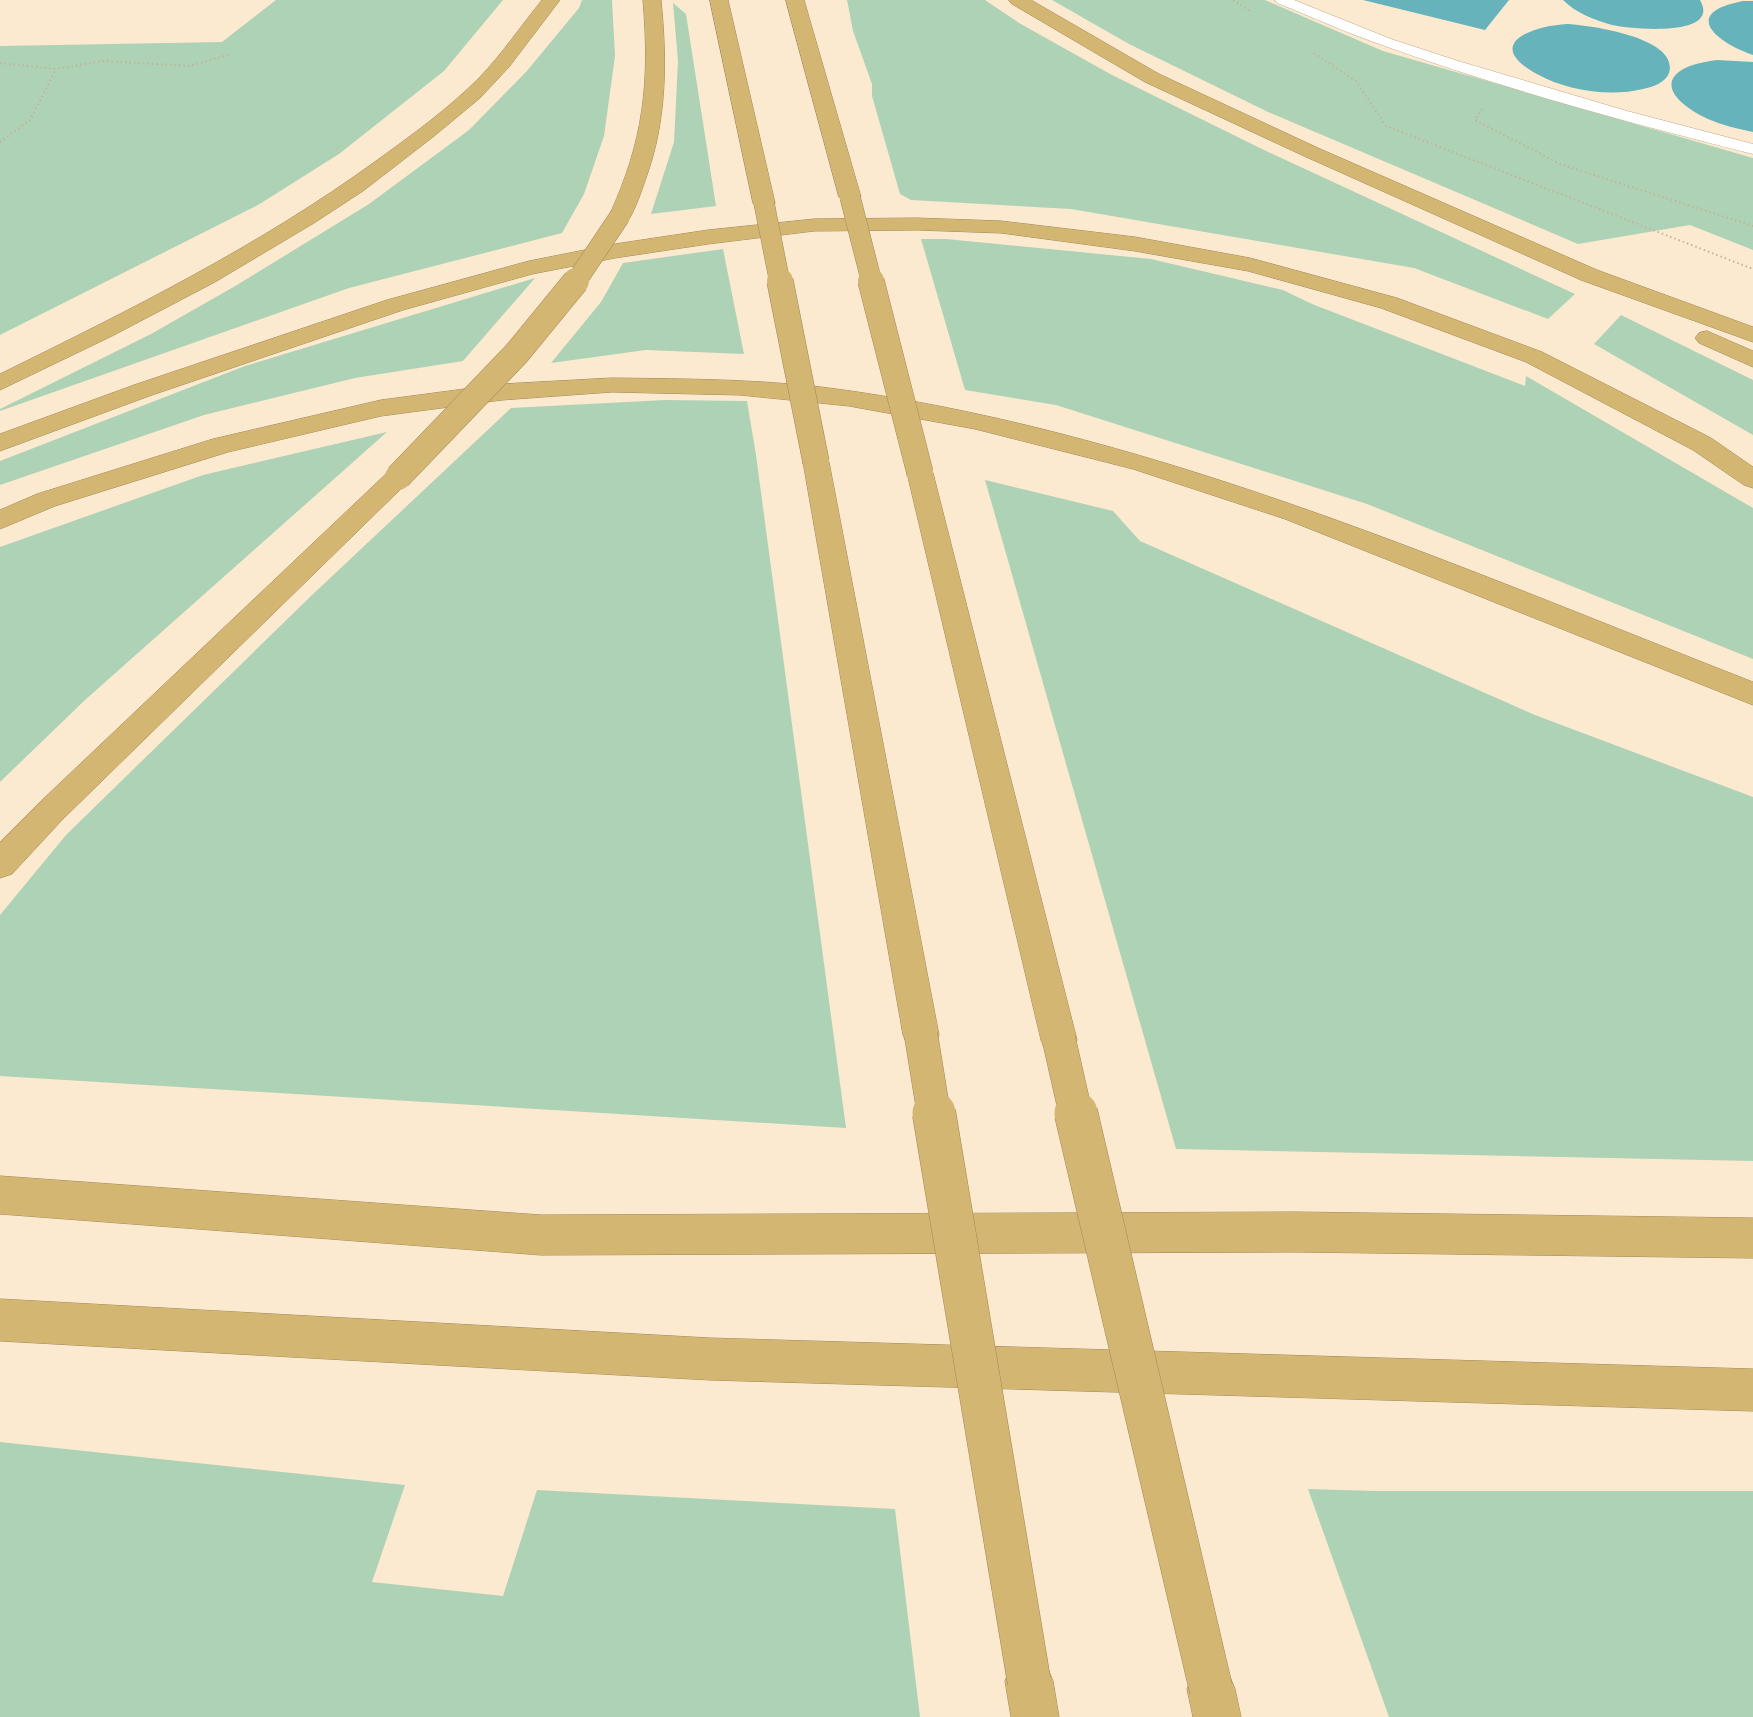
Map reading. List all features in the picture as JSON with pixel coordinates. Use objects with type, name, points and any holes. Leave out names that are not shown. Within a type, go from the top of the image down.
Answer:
[{"type":"highway","points":[[0,383],[182,292],[274,239],[362,182],[436,125],[494,73],[551,0]]},
{"type":"highway","points":[[0,864],[51,811],[463,413],[550,317],[589,266],[620,216],[636,184],[652,128],[657,46],[652,0]]},
{"type":"highway","points":[[719,0],[764,203],[816,462],[921,1035],[1032,1699]]},
{"type":"highway","points":[[795,0],[850,196],[920,473],[1059,1040],[1214,1703]]},
{"type":"highway","points":[[1018,0],[1152,78],[1322,157],[1589,275],[1753,335]]},
{"type":"highway","points":[[0,444],[143,390],[395,305],[529,268],[615,251],[708,237],[814,225],[917,224],[1001,227],[1135,244],[1250,265],[1389,303],[1534,357],[1702,444],[1753,479]]},
{"type":"highway","points":[[1589,275],[1682,326],[1753,360]]},
{"type":"highway","points":[[0,520],[46,500],[222,445],[381,408],[502,392],[612,385],[740,388],[849,398],[975,421],[1141,463],[1294,513],[1753,694]]},
{"type":"highway","points":[[0,1195],[541,1235],[1295,1232],[1753,1238]]},
{"type":"highway","points":[[0,1320],[710,1359],[1753,1390]]},
{"type":"lane","points":[[1282,0],[1386,42],[1453,64],[1622,114],[1753,149]]},
{"type":"path","points":[[1233,0],[1252,12]]},
{"type":"path","points":[[1309,50],[1356,81],[1386,126],[1753,269]]},
{"type":"path","points":[[0,63],[56,69],[102,61],[190,66],[231,54]]},
{"type":"path","points":[[0,142],[30,120],[56,69]]},
{"type":"path","points":[[1486,104],[1475,120],[1560,164],[1753,226]]},
{"type":"green space","points":[[276,0],[503,0],[444,71],[339,154],[258,205],[0,335],[0,46],[222,42]]},
{"type":"green space","points":[[582,0],[612,0],[615,56],[604,136],[584,194],[562,233],[349,288],[0,411],[151,334],[237,285],[369,204],[469,130],[526,72],[579,8]]},
{"type":"green space","points":[[847,0],[985,0],[1019,23],[1112,75],[1264,150],[1575,294],[1548,319],[1414,268],[1071,209],[911,200],[900,194],[872,96],[872,84],[853,31]]},
{"type":"green space","points":[[1052,0],[1265,0],[1383,51],[1753,158],[1753,250],[1690,225],[1578,244],[1268,112],[1129,44]]},
{"type":"green space","points":[[673,3],[686,14],[716,206],[651,214],[674,142],[678,61]]},
{"type":"green space","points":[[921,239],[946,239],[1151,259],[1283,290],[1312,304],[1525,386],[1526,376],[1753,508],[1753,659],[1367,504],[1056,405],[965,390]]},
{"type":"green space","points":[[723,249],[744,354],[646,350],[551,363],[601,302],[623,263]]},
{"type":"green space","points":[[535,278],[463,361],[355,378],[204,415],[0,485],[0,461],[245,366]]},
{"type":"green space","points":[[1621,315],[1753,380],[1753,435],[1594,344]]},
{"type":"green space","points":[[665,400],[747,401],[846,1128],[0,1076],[0,915],[66,835],[311,596],[511,408]]},
{"type":"green space","points":[[387,432],[85,700],[0,782],[0,547],[203,475]]},
{"type":"green space","points":[[985,480],[1113,511],[1140,541],[1535,715],[1753,797],[1753,1161],[1176,1149]]},
{"type":"green space","points":[[0,1442],[405,1485],[372,1582],[503,1596],[537,1490],[895,1509],[920,1717],[0,1717]]},
{"type":"green space","points":[[1308,1489],[1753,1491],[1753,1717],[1389,1717]]},
{"type":"water","points":[[1363,0],[1509,0],[1485,30]]},
{"type":"water","points":[[1563,0],[1700,0],[1703,12],[1698,20],[1686,26],[1636,28],[1612,25],[1592,18],[1574,9]]},
{"type":"water","points":[[1753,1],[1753,55],[1727,43],[1711,28],[1709,20],[1713,13],[1724,6]]},
{"type":"water","points":[[1567,24],[1611,30],[1647,42],[1661,50],[1669,61],[1669,73],[1659,84],[1643,89],[1617,92],[1589,91],[1549,80],[1521,63],[1514,54],[1513,46],[1518,38],[1540,28]]},
{"type":"water","points":[[1717,60],[1753,62],[1753,132],[1708,119],[1691,110],[1679,100],[1673,91],[1672,83],[1675,75],[1698,64]]}]
